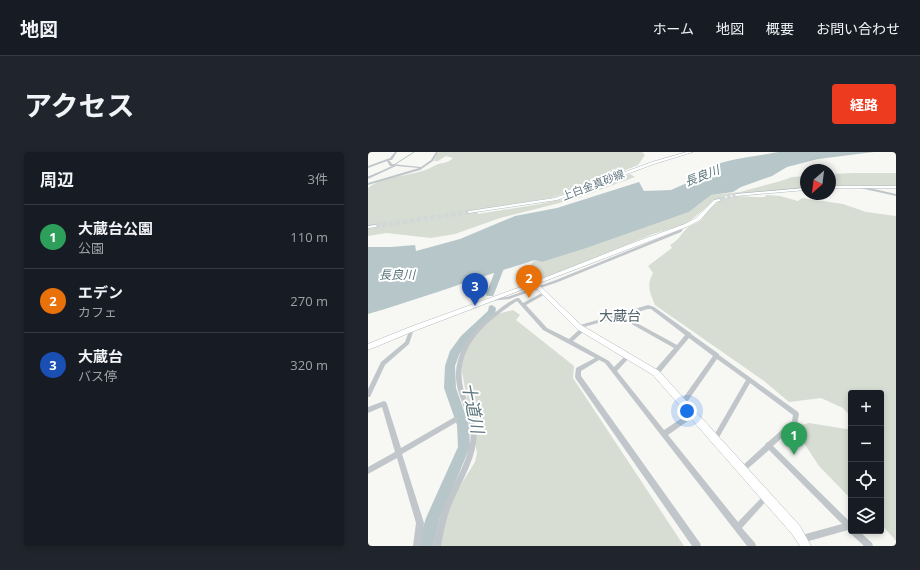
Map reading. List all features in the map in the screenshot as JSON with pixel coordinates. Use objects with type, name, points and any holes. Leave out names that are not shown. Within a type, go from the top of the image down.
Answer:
[{"type":"street","points":[[368,167],[392,158],[396,152]]},
{"type":"street","points":[[368,184],[422,168],[432,160],[437,152]]},
{"type":"street","name":"上白金真砂線","points":[[469,212],[556,199],[647,165],[691,152]]},
{"type":"street","points":[[388,160],[391,164],[395,165],[422,168]]},
{"type":"street","points":[[368,178],[395,165]]},
{"type":"street","points":[[861,186],[896,195]]},
{"type":"street","points":[[836,187],[896,187]]},
{"type":"street","points":[[736,195],[800,190]]},
{"type":"street","points":[[368,347],[682,227],[698,219],[715,201],[719,200]]},
{"type":"street","points":[[368,227],[375,226]]},
{"type":"street","points":[[490,300],[507,298],[539,288],[680,231],[682,227]]},
{"type":"street","points":[[539,288],[581,328],[656,373],[767,496],[804,542],[848,529]]},
{"type":"street","points":[[523,305],[545,293]]},
{"type":"street","points":[[437,546],[444,518],[465,468],[473,442],[474,427],[458,377],[458,366],[461,354],[475,333],[502,309],[517,300],[545,329],[607,362],[752,546]]},
{"type":"street","points":[[570,341],[581,328],[619,315],[648,307],[652,308],[796,414],[795,422],[743,469]]},
{"type":"street","points":[[619,315],[676,347]]},
{"type":"street","points":[[368,395],[383,364],[407,343],[412,329]]},
{"type":"street","points":[[656,373],[688,334]]},
{"type":"street","points":[[614,371],[628,356]]},
{"type":"street","points":[[683,403],[717,356]]},
{"type":"street","points":[[599,358],[578,370],[578,377],[697,546]]},
{"type":"street","points":[[715,439],[749,380]]},
{"type":"street","points":[[368,410],[384,404],[420,523],[417,546]]},
{"type":"street","points":[[664,434],[694,414]]},
{"type":"street","points":[[368,471],[455,420]]},
{"type":"street","points":[[768,445],[848,525]]},
{"type":"street","points":[[738,527],[767,496]]},
{"type":"street","points":[[857,534],[869,546]]},
{"type":"shaded area","points":[[642,152],[645,155],[638,165],[582,188],[551,198],[477,211],[478,214],[540,204],[563,199],[630,174],[635,177],[575,199],[500,218],[455,234],[431,238],[386,233],[368,236],[368,188],[380,181],[424,171],[453,158],[446,156],[438,161],[434,161],[437,153]]},
{"type":"shaded area","points":[[896,173],[896,186],[836,186],[836,174]]},
{"type":"shaded area","points":[[800,176],[800,189],[723,197],[680,226],[653,234],[528,284],[529,280],[523,279],[521,275],[535,260],[542,262],[689,212],[711,195],[740,192],[792,177]]},
{"type":"shaded area","points":[[766,195],[780,196],[798,201],[800,200],[816,200],[843,204],[866,212],[896,216],[896,541],[884,527],[884,390],[848,390],[848,414],[843,408],[821,398],[789,402],[764,381],[655,305],[649,285],[653,273],[648,266],[672,248],[670,245],[687,228],[702,219],[710,208],[723,199],[735,196],[765,197]]},
{"type":"shaded area","points":[[513,310],[520,315],[516,320],[574,366],[573,378],[684,546],[433,546],[442,515],[475,462],[477,453],[460,361],[469,340],[497,314]]},
{"type":"shaded area","points":[[809,423],[848,429],[848,496],[819,466],[798,434],[801,425]]},
{"type":"water","name":"長良川","points":[[778,152],[874,152],[818,159],[787,167],[772,176],[741,187],[733,192],[711,195],[689,212],[542,262],[535,260],[368,314],[368,247],[415,245],[416,251],[460,239],[515,216],[557,208],[639,182],[644,191],[671,190],[714,171],[700,172],[715,169],[709,167],[717,164]]},
{"type":"waterway","points":[[394,165],[414,152]]},
{"type":"waterway","points":[[368,177],[378,173]]},
{"type":"waterway","name":"十道川","points":[[490,294],[492,285],[504,258]]},
{"type":"waterway","name":"十道川","points":[[425,546],[433,518],[464,447],[463,425],[450,388],[450,366],[454,354],[464,339],[492,312],[492,308]]},
{"type":"tunnel","points":[[722,199],[736,195]]},
{"type":"tunnel","points":[[375,226],[469,212]]},
{"type":"place","name":"エデン","points":[[529,298]]},
{"type":"place","name":"大蔵台","points":[[475,306]]},
{"type":"place","name":"大蔵台公園","points":[[794,455]]},
{"type":"district","name":"大蔵台","points":[[620,316]]}]
